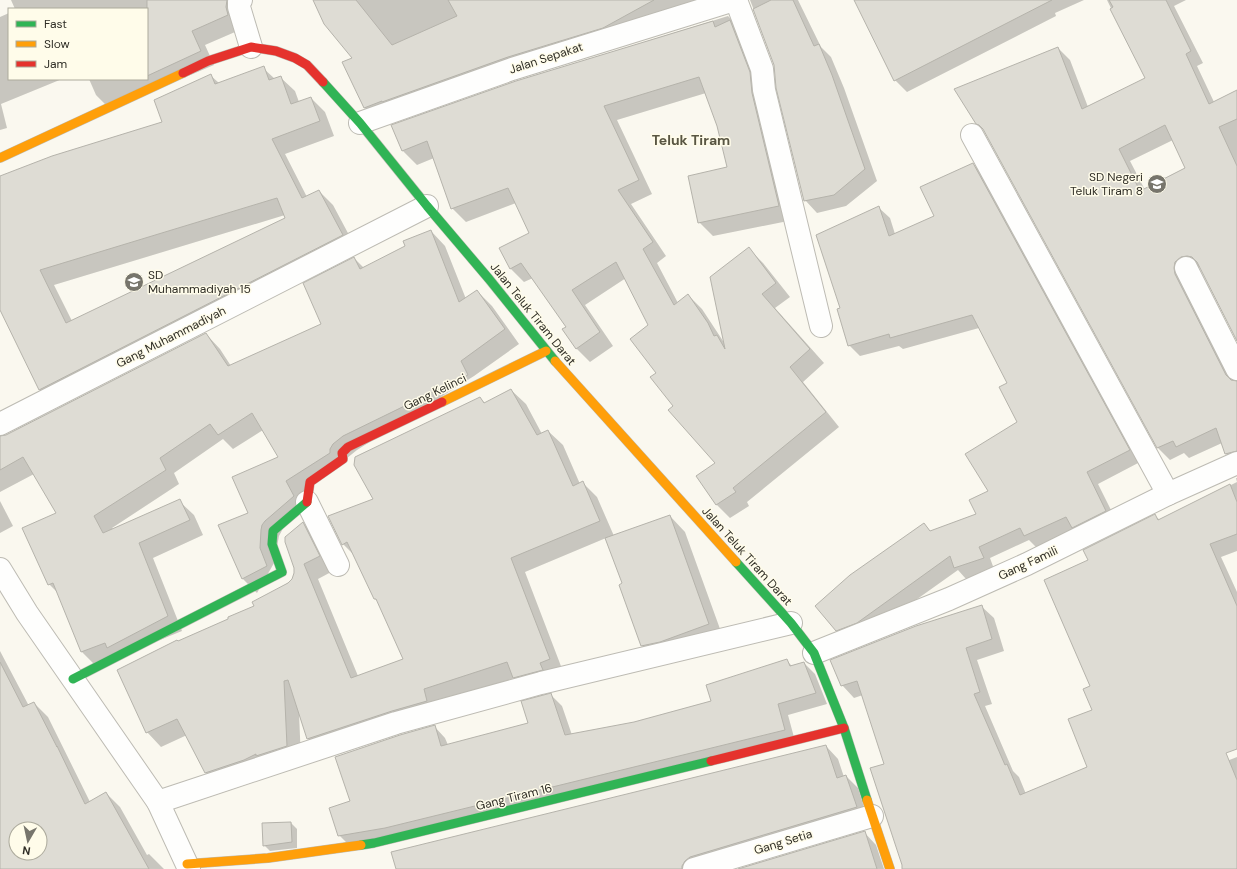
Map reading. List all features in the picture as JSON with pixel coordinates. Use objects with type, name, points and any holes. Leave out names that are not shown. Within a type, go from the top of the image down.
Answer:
[{"type":"street","points":[[241,0],[239,7],[250,47]]},
{"type":"street","points":[[735,0],[762,69],[764,90],[821,326]]},
{"type":"street","name":"Jalan Sepakat","points":[[360,123],[691,6],[735,0]]},
{"type":"street","name":"Jalan Teluk Tiram Darat","points":[[0,158],[208,61],[250,47],[276,51],[295,58],[307,65],[360,123],[427,206],[489,279],[546,351],[791,623],[814,653],[844,728],[890,869]]},
{"type":"street","points":[[972,135],[1168,494]]},
{"type":"street","name":"Gang Muhammadiyah","points":[[0,424],[427,206]]},
{"type":"street","points":[[1186,268],[1237,369]]},
{"type":"street","name":"Gang Kelinci","points":[[307,502],[310,482],[343,459],[342,453],[348,447],[546,351]]},
{"type":"street","name":"Gang Famili","points":[[814,653],[949,599],[1168,494],[1237,463]]},
{"type":"street","points":[[73,679],[282,572],[272,544],[273,531],[307,502],[338,565]]},
{"type":"street","points":[[0,570],[27,613],[158,802],[188,867]]},
{"type":"street","points":[[158,802],[396,723],[541,683],[791,623]]},
{"type":"street","name":"Gang Tiram 16","points":[[188,867],[268,858],[374,843],[844,728]]},
{"type":"street","name":"Gang Setia","points":[[694,869],[872,816]]},
{"type":"building","points":[[147,0],[227,0],[226,7],[228,15],[192,31],[201,51],[148,76]]},
{"type":"building","points":[[313,0],[356,0],[392,45],[457,16],[448,0],[654,0],[603,28],[508,57],[364,108],[342,62],[352,58],[324,24]]},
{"type":"building","points":[[771,0],[793,0],[814,46],[819,44],[832,75],[865,169],[834,195],[804,201],[776,88],[774,65],[753,9]]},
{"type":"building","points":[[854,0],[1052,0],[894,81]]},
{"type":"building","points":[[1109,0],[1166,0],[1191,51],[1186,54],[1209,104],[1237,90],[1237,119],[1219,127],[1237,166],[1237,341],[1197,262],[1192,257],[1181,257],[1175,262],[1174,268],[1175,274],[1226,375],[1231,380],[1237,381],[1237,451],[1225,454],[1216,428],[1176,447],[1173,441],[1157,448],[983,129],[976,124],[954,89],[1058,47],[1082,109],[1145,78],[1110,9],[1113,7]],"holes":[[[1165,125],[1185,168],[1140,191],[1119,149]]]},
{"type":"building","points":[[730,20],[750,72],[752,93],[779,206],[698,223],[688,176],[727,167],[717,126],[699,77],[604,106],[639,180],[618,190],[653,242],[643,249],[674,305],[688,294],[708,323],[714,336],[717,335],[725,349],[710,277],[749,247],[776,283],[762,294],[810,349],[790,367],[826,412],[733,488],[736,492],[716,505],[696,476],[715,463],[668,410],[673,406],[650,377],[656,373],[630,339],[648,325],[616,262],[572,290],[600,332],[576,349],[562,329],[566,327],[521,263],[510,269],[499,248],[529,233],[508,188],[451,209],[427,141],[402,151],[391,125],[516,81],[713,21],[715,27]]},
{"type":"building","name":"SD Muhammadiyah 15","points":[[264,66],[269,80],[281,76],[291,104],[311,97],[320,121],[272,139],[302,198],[319,190],[343,235],[39,390],[0,310],[0,176],[52,156],[162,122],[154,100],[211,74],[215,84]],"holes":[[[277,198],[285,218],[66,323],[40,270]]]},
{"type":"building","points":[[973,163],[1130,450],[1087,472],[1106,511],[1072,528],[1066,517],[1024,536],[1020,528],[979,547],[984,558],[954,568],[950,556],[857,623],[836,631],[815,606],[850,575],[924,523],[930,531],[976,514],[969,500],[988,491],[965,454],[1017,422],[999,387],[1007,383],[972,315],[890,338],[889,334],[848,346],[837,309],[840,308],[816,235],[879,206],[889,236],[934,216],[920,187]]},
{"type":"building","points":[[431,230],[459,302],[477,290],[505,329],[461,361],[468,375],[343,436],[333,444],[330,449],[330,453],[286,481],[294,496],[262,525],[260,548],[267,566],[242,579],[218,525],[248,513],[232,477],[278,457],[252,413],[218,435],[210,424],[160,458],[166,470],[94,516],[103,533],[180,499],[190,520],[139,543],[168,616],[107,648],[105,643],[81,652],[53,583],[48,585],[22,528],[56,513],[23,457],[0,470],[0,436],[6,435],[206,333],[228,366],[321,324],[303,283],[354,257],[360,269],[405,246],[403,241]]},
{"type":"building","points":[[511,389],[537,435],[548,430],[573,486],[583,481],[600,521],[511,558],[550,659],[540,663],[543,670],[513,678],[507,662],[424,689],[427,701],[307,739],[288,680],[284,681],[287,746],[256,756],[256,754],[244,760],[205,773],[177,719],[146,733],[117,670],[177,640],[178,641],[228,619],[228,617],[254,606],[252,602],[288,583],[292,579],[294,568],[285,542],[285,537],[303,522],[320,556],[304,564],[351,678],[403,659],[376,599],[374,599],[347,542],[342,545],[328,516],[373,499],[354,465],[355,457],[480,397],[484,403]]},
{"type":"building","points":[[1230,484],[1237,502],[1237,534],[1210,544],[1237,606],[1237,749],[1226,753],[1237,780],[1237,869],[902,869],[902,865],[870,768],[884,764],[857,681],[841,686],[830,660],[916,626],[982,605],[992,639],[966,648],[980,692],[974,694],[1005,765],[1007,764],[1020,795],[1087,767],[1068,719],[1092,710],[1083,689],[1090,686],[1044,580],[1088,560],[1083,550],[1155,514],[1158,520]]},
{"type":"building","points":[[670,515],[709,624],[660,642],[641,646],[619,585],[622,583],[605,538]]},
{"type":"building","points":[[787,659],[790,666],[804,662],[816,693],[778,704],[785,730],[385,828],[338,836],[329,808],[350,801],[335,757],[435,725],[441,746],[528,723],[521,701],[551,693],[565,735],[634,722],[711,701],[706,685]]},
{"type":"building","points":[[0,662],[23,707],[34,702],[85,804],[106,792],[149,869],[0,869]]},
{"type":"building","points":[[826,745],[837,778],[846,775],[857,807],[690,857],[685,861],[682,869],[396,869],[391,852]]},
{"type":"building","points":[[291,822],[292,842],[263,846],[262,823]]},
{"type":"building","points":[[865,831],[877,869],[738,869]]},
{"type":"traffic: fast","points":[[323,82],[360,123],[555,361]]},
{"type":"traffic: fast","points":[[73,679],[282,572],[272,544],[273,531],[307,502]]},
{"type":"traffic: fast","points":[[736,562],[791,623],[814,653],[844,728],[867,800]]},
{"type":"traffic: fast","points":[[361,845],[711,761]]},
{"type":"traffic: slow","points":[[0,158],[183,73]]},
{"type":"traffic: slow","points":[[442,402],[546,351]]},
{"type":"traffic: slow","points":[[555,361],[736,562]]},
{"type":"traffic: slow","points":[[867,800],[890,869]]},
{"type":"traffic: slow","points":[[187,864],[268,858],[361,845]]},
{"type":"traffic: jam","points":[[183,73],[208,61],[251,47],[276,51],[295,58],[307,65],[323,82]]},
{"type":"traffic: jam","points":[[307,502],[310,482],[343,459],[342,453],[348,447],[442,402]]},
{"type":"traffic: jam","points":[[711,761],[844,728]]},
{"type":"place","name":"SD Negeri Teluk Tiram 8","points":[[1157,184]]},
{"type":"place","name":"SD Muhammadiyah 15","points":[[134,282]]},
{"type":"district","name":"Teluk Tiram","points":[[691,140]]}]
